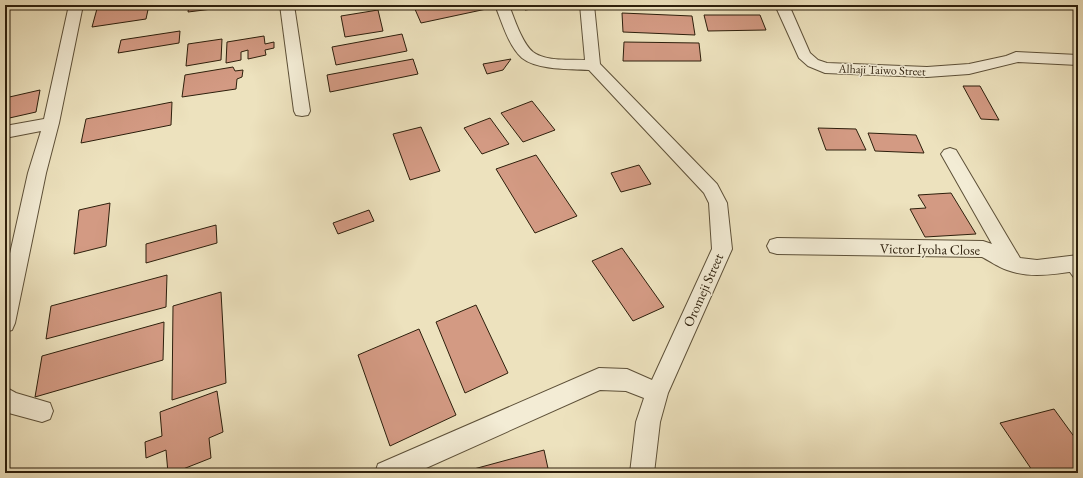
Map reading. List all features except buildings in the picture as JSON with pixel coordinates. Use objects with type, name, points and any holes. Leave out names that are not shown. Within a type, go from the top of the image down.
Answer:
[{"type":"street","points":[[5,323],[37,173],[51,123],[76,5]]},
{"type":"street","points":[[287,5],[302,111]]},
{"type":"street","points":[[502,5],[521,45],[528,55],[540,61],[593,65],[587,5]]},
{"type":"street","name":"Alhaji Taiwo Street","points":[[782,5],[804,55],[813,63],[825,68],[927,72],[969,69],[1010,60],[1016,57],[1078,60]]},
{"type":"street","name":"Oromeji Street","points":[[593,65],[712,189],[718,203],[722,249],[657,393],[648,422],[642,473]]},
{"type":"street","points":[[5,132],[51,123]]},
{"type":"street","points":[[950,154],[1014,264]]},
{"type":"street","name":"Victor Iyoha Close","points":[[777,246],[983,249],[995,253],[1014,264],[1028,269],[1075,268]]},
{"type":"street","points":[[387,473],[598,379],[627,380],[657,393]]},
{"type":"street","points":[[5,398],[10,403],[42,411]]}]
